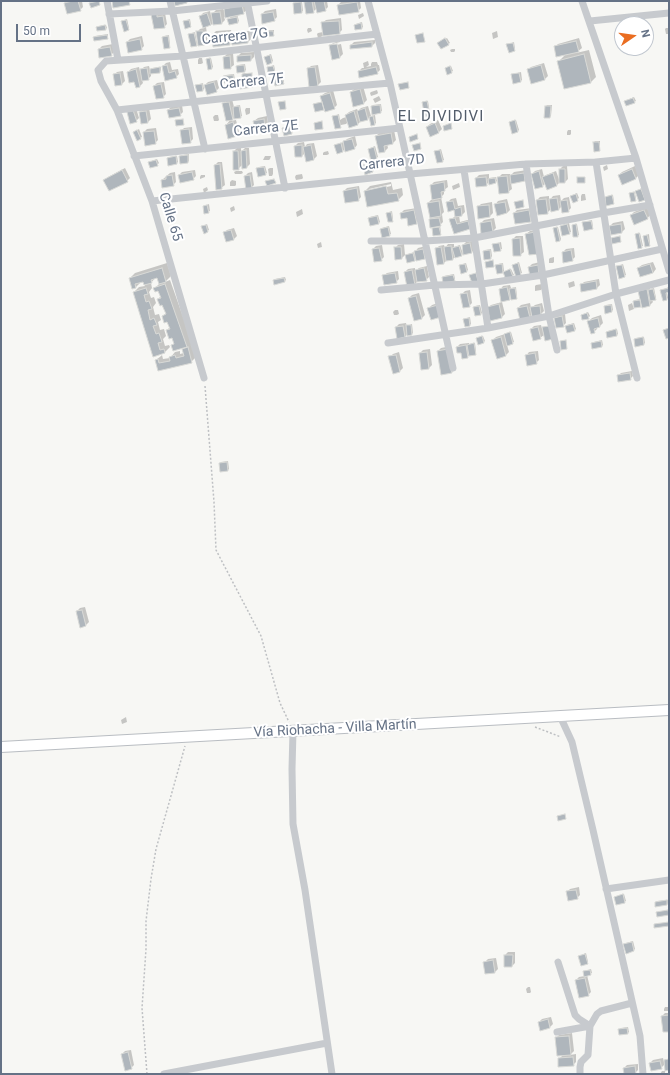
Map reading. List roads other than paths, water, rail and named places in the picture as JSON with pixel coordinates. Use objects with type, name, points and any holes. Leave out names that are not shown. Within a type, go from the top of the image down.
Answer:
[{"type":"main road","name":"Vía Riohacha - Villa Martín","points":[[1,747],[669,710]]},
{"type":"street","points":[[106,1],[118,60]]},
{"type":"street","points":[[170,1],[205,148]]},
{"type":"street","points":[[109,14],[172,11],[267,1]]},
{"type":"street","points":[[368,1],[390,83],[453,368]]},
{"type":"street","points":[[582,1],[636,158],[669,271]]},
{"type":"street","points":[[248,2],[285,188]]},
{"type":"street","points":[[590,21],[669,14]]},
{"type":"street","name":"Carrera 7G","points":[[98,70],[106,62],[118,60],[183,56],[378,34]]},
{"type":"street","name":"Calle 65","points":[[98,70],[101,81],[117,110],[152,201],[204,378]]},
{"type":"street","name":"Carrera 7F","points":[[117,110],[194,101],[390,83]]},
{"type":"street","name":"Carrera 7E","points":[[134,156],[400,128]]},
{"type":"street","name":"Carrera 7D","points":[[152,201],[410,174],[526,164],[596,162],[636,158]]},
{"type":"street","points":[[596,162],[616,294],[637,378]]},
{"type":"street","points":[[526,164],[549,316],[557,350]]},
{"type":"street","points":[[464,170],[488,328]]},
{"type":"street","points":[[370,241],[425,241],[474,238],[650,205]]},
{"type":"street","points":[[382,290],[435,285],[482,284],[543,275],[662,249]]},
{"type":"street","points":[[388,343],[488,328],[549,316],[616,294],[669,280]]},
{"type":"street","points":[[560,716],[572,742],[640,1036],[643,1074]]},
{"type":"street","points":[[293,731],[293,824],[305,890],[332,1074]]},
{"type":"street","points":[[606,890],[669,880]]},
{"type":"street","points":[[558,962],[575,1015],[590,1026]]},
{"type":"street","points":[[580,1074],[581,1062],[588,1055],[590,1026],[597,1014],[601,1011],[632,1004]]},
{"type":"street","points":[[557,1032],[590,1026]]},
{"type":"street","points":[[164,1074],[327,1043]]},
{"type":"district","name":"EL DIVIDIVI","points":[[441,117]]}]
